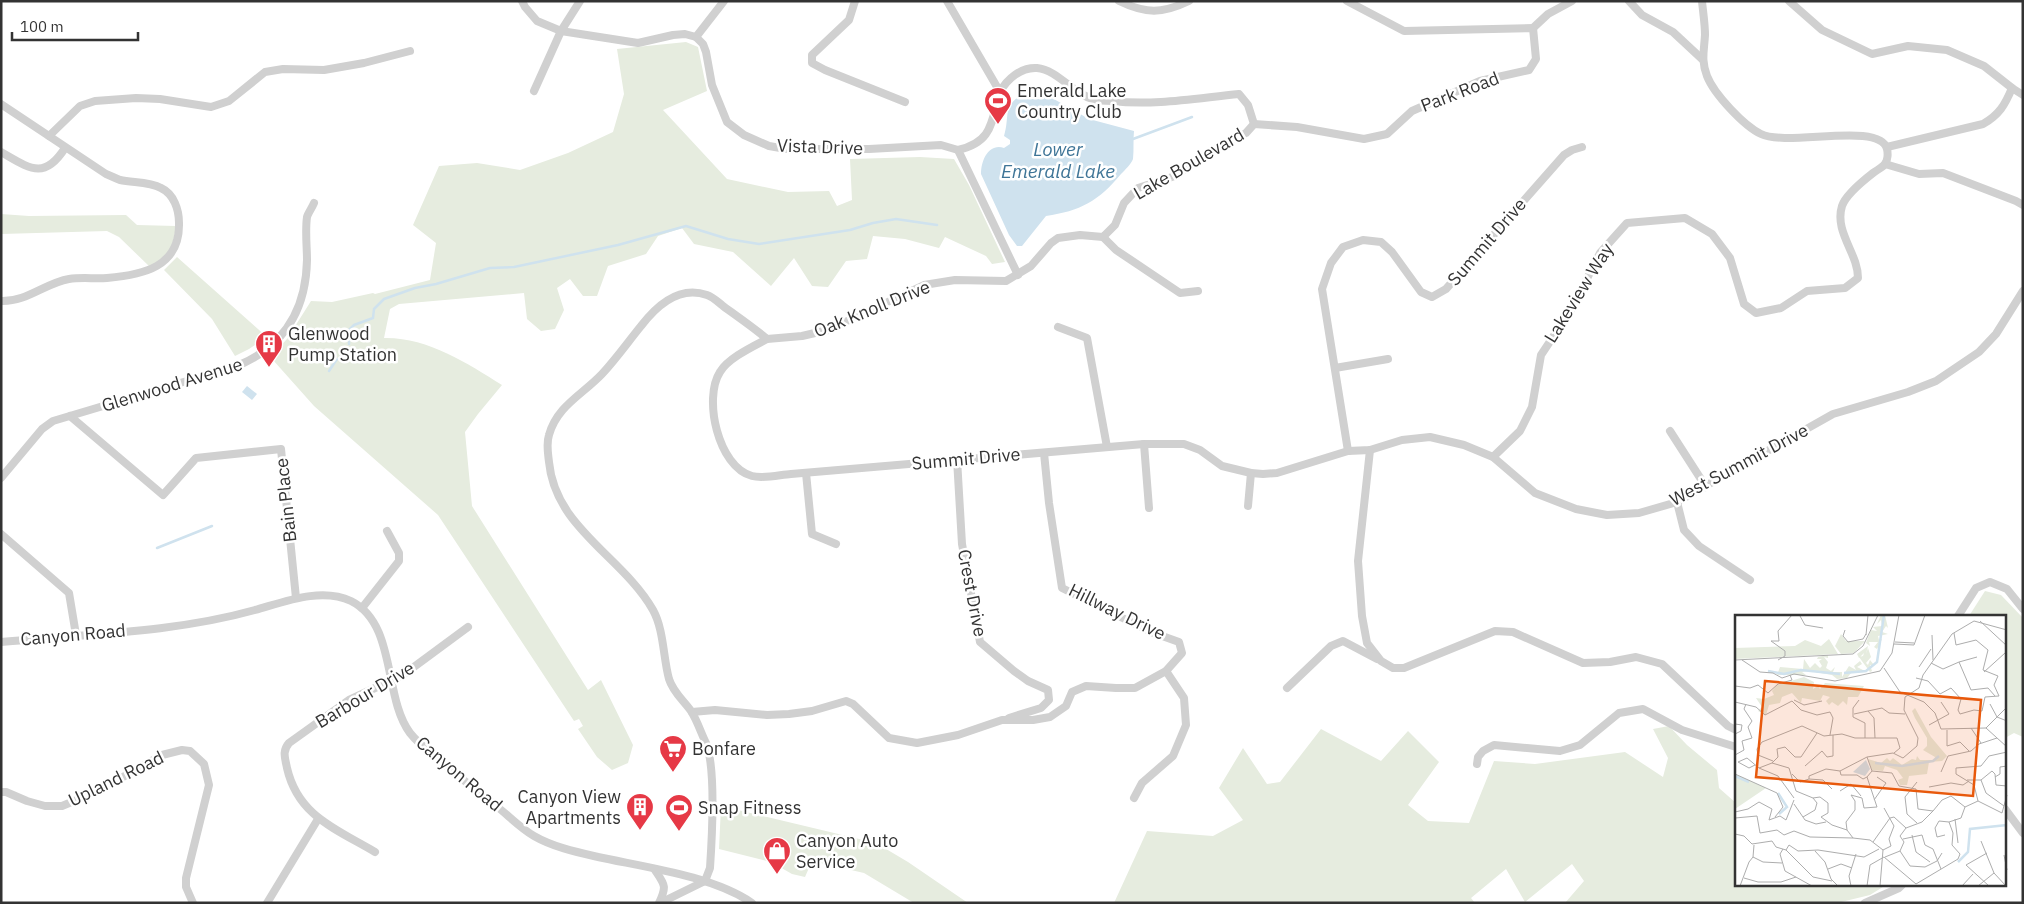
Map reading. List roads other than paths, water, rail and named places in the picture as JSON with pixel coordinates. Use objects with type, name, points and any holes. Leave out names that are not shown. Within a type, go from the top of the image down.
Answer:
[{"type":"street","points":[[522,1],[537,21],[562,31],[638,43],[673,34],[685,34],[696,37],[724,1]]},
{"type":"street","points":[[534,91],[562,31],[580,1]]},
{"type":"street","points":[[855,1],[848,20],[812,55],[812,63],[905,102]]},
{"type":"street","points":[[947,1],[1000,92],[986,134],[972,146],[958,150],[1018,275],[1030,266],[1058,238],[1080,235],[1103,238],[1116,250],[1180,293],[1198,291]]},
{"type":"street","points":[[1119,1],[1142,10],[1157,11],[1174,8],[1189,1]]},
{"type":"street","points":[[1347,1],[1404,31],[1534,28],[1548,14],[1572,1]]},
{"type":"street","points":[[1628,1],[1642,15],[1673,32],[1702,59]]},
{"type":"street","points":[[1702,1],[1705,35],[1702,59],[1708,78],[1733,112],[1762,134],[1792,139],[1856,134],[1872,136],[1884,142],[1887,147],[1888,155],[1885,164],[1919,174],[1943,173],[2016,201],[2023,206]]},
{"type":"street","points":[[1789,1],[1822,30],[1872,54],[1908,46],[1947,50],[1984,66],[2023,96]]},
{"type":"street","name":"Park Road","points":[[1254,124],[1297,127],[1364,139],[1387,134],[1412,111],[1480,81],[1529,70],[1536,60],[1534,28]]},
{"type":"street","name":"Vista Drive","points":[[696,37],[703,44],[706,52],[712,85],[727,122],[756,142],[786,149],[868,149],[941,146],[958,150]]},
{"type":"street","points":[[49,136],[80,106],[95,101],[128,98],[152,99],[211,107],[229,101],[265,72],[283,69],[324,70],[364,63],[410,51]]},
{"type":"street","name":"Lake Boulevard","points":[[1000,92],[1010,78],[1026,69],[1036,68],[1046,70],[1092,99],[1129,103],[1239,94],[1248,105],[1254,124],[1246,133],[1218,147],[1175,176],[1138,188],[1124,203],[1115,225],[1103,238]]},
{"type":"street","points":[[1887,147],[1983,124],[1996,117],[2006,103],[2012,88]]},
{"type":"street","points":[[1,104],[106,174],[121,180],[144,182],[160,187],[169,193],[176,205],[180,236],[166,260],[156,268],[138,274],[108,278],[69,279],[50,285],[12,302],[1,301]]},
{"type":"street","name":"Summit Drive","points":[[1348,451],[1322,289],[1332,262],[1343,247],[1363,240],[1381,242],[1392,252],[1421,292],[1432,297],[1446,289],[1564,155],[1582,147]]},
{"type":"street","points":[[1,152],[27,167],[40,170],[50,166],[65,148]]},
{"type":"street","name":"Lakeview Way","points":[[1493,457],[1520,431],[1532,407],[1540,355],[1571,310],[1600,252],[1627,223],[1684,218],[1712,234],[1730,258],[1744,304],[1756,313],[1781,308],[1807,291],[1844,288],[1858,278],[1858,267],[1841,228],[1842,205],[1860,182],[1885,164]]},
{"type":"street","name":"Glenwood Avenue","points":[[1,478],[42,429],[53,421],[237,366],[265,352],[285,331],[299,308],[305,287],[308,217],[314,204]]},
{"type":"street","name":"Oak Knoll Drive","points":[[767,338],[802,336],[828,330],[924,285],[955,280],[1002,282],[1018,275]]},
{"type":"street","name":"West Summit Drive","points":[[1370,450],[1402,440],[1430,437],[1464,445],[1493,457],[1535,493],[1576,510],[1607,514],[1638,513],[1677,502],[1833,414],[1908,392],[1936,381],[1979,352],[1996,334],[2023,291]]},
{"type":"street","points":[[659,903],[705,881],[710,868],[711,765],[707,746],[692,712],[677,696],[670,680],[661,635],[653,611],[635,586],[569,516],[557,495],[549,469],[548,436],[554,419],[562,409],[600,376],[654,308],[668,299],[680,294],[695,293],[708,295],[767,338]]},
{"type":"street","points":[[1058,327],[1087,338],[1107,447]]},
{"type":"street","name":"Summit Drive","points":[[767,338],[736,357],[720,370],[714,385],[713,400],[716,426],[724,451],[735,466],[752,476],[1144,444],[1184,444],[1200,450],[1222,466],[1251,473],[1277,473],[1348,451],[1370,450]]},
{"type":"street","points":[[1335,368],[1388,359]]},
{"type":"street","name":"Bain Place","points":[[70,416],[163,495],[196,458],[281,449],[296,598]]},
{"type":"street","points":[[1670,431],[1706,487]]},
{"type":"street","points":[[1144,444],[1149,508]]},
{"type":"street","points":[[1370,450],[1358,561],[1362,616],[1367,643],[1381,661]]},
{"type":"street","name":"Hillway Drive","points":[[1044,453],[1050,512],[1062,588],[1151,632],[1179,642],[1182,653],[1166,671]]},
{"type":"street","name":"Crest Drive","points":[[957,459],[962,544],[980,642],[1028,682],[1048,690],[1049,700],[1042,708],[1002,720]]},
{"type":"street","points":[[806,473],[812,534],[836,544]]},
{"type":"street","points":[[1248,506],[1251,473]]},
{"type":"street","points":[[1677,502],[1684,530],[1699,546],[1750,580]]},
{"type":"street","points":[[362,608],[399,562],[399,552],[387,531]]},
{"type":"street","points":[[1,534],[69,593],[76,635]]},
{"type":"street","points":[[1959,615],[1976,588],[1990,582],[2007,589],[2023,609]]},
{"type":"street","name":"Canyon Road","points":[[1,642],[181,626],[228,617],[296,598],[331,596],[348,600],[362,608],[378,631],[386,654],[402,720],[418,743],[532,835],[553,845],[578,852],[705,881],[752,903]]},
{"type":"street","name":"Barbour Drive","points":[[375,852],[318,819],[301,801],[289,778],[284,753],[285,748],[289,743],[349,700],[403,675],[468,627]]},
{"type":"street","points":[[1287,688],[1331,646],[1343,641],[1393,668],[1404,668],[1495,631],[1513,632],[1583,663],[1610,662],[1636,657],[1662,664],[1728,726],[1735,730]]},
{"type":"street","points":[[692,712],[714,710],[767,715],[789,714],[812,711],[846,701],[852,704],[889,738],[918,743],[958,736],[1002,720],[1050,718],[1066,706],[1072,692],[1086,686],[1135,688],[1166,671],[1184,698],[1186,725],[1172,756],[1142,783],[1134,798]]},
{"type":"street","points":[[1477,764],[1478,757],[1482,751],[1494,745],[1560,751],[1580,745],[1618,713],[1643,709],[1682,730],[1735,747]]},
{"type":"street","name":"Upland Road","points":[[1,792],[6,792],[26,801],[45,806],[62,806],[98,790],[162,755],[182,750],[190,751],[204,764],[209,786],[186,878],[186,887],[193,903]]},
{"type":"street","points":[[2006,811],[2023,833]]},
{"type":"street","points":[[267,903],[318,819]]},
{"type":"street","points":[[655,870],[665,885],[659,903]]},
{"type":"street","points":[[1865,903],[1901,886]]},
{"type":"water","name":"Lower Emerald Lake","points":[[1029,90],[1038,90],[1089,119],[1134,131],[1133,159],[1128,167],[1097,198],[1079,208],[1046,216],[1022,246],[1017,246],[1009,235],[981,174],[981,169],[984,158],[990,150],[999,147],[1004,148],[1010,144],[1010,140],[1004,136],[1008,110],[1014,101]]},
{"type":"water","points":[[247,386],[257,394],[252,400],[242,392]]},
{"type":"waterway","points":[[1133,139],[1192,117]]},
{"type":"waterway","points":[[349,344],[349,330],[354,325],[373,318],[374,309],[384,299],[415,288],[436,284],[490,268],[514,267],[618,245],[686,226],[728,239],[759,244],[850,230],[896,219],[937,225]]},
{"type":"waterway","points":[[342,356],[347,352]]},
{"type":"waterway","points":[[329,371],[337,359]]},
{"type":"waterway","points":[[157,548],[212,526]]},
{"type":"place","name":"Emerald Lake Country Club","points":[[998,125]]},
{"type":"place","name":"Glenwood Pump Station","points":[[269,368]]},
{"type":"place","name":"Bonfare","points":[[673,773]]},
{"type":"place","name":"Canyon View Apartments","points":[[640,831]]},
{"type":"place","name":"Snap Fitness","points":[[679,832]]},
{"type":"place","name":"Canyon Auto Service","points":[[777,875]]}]
